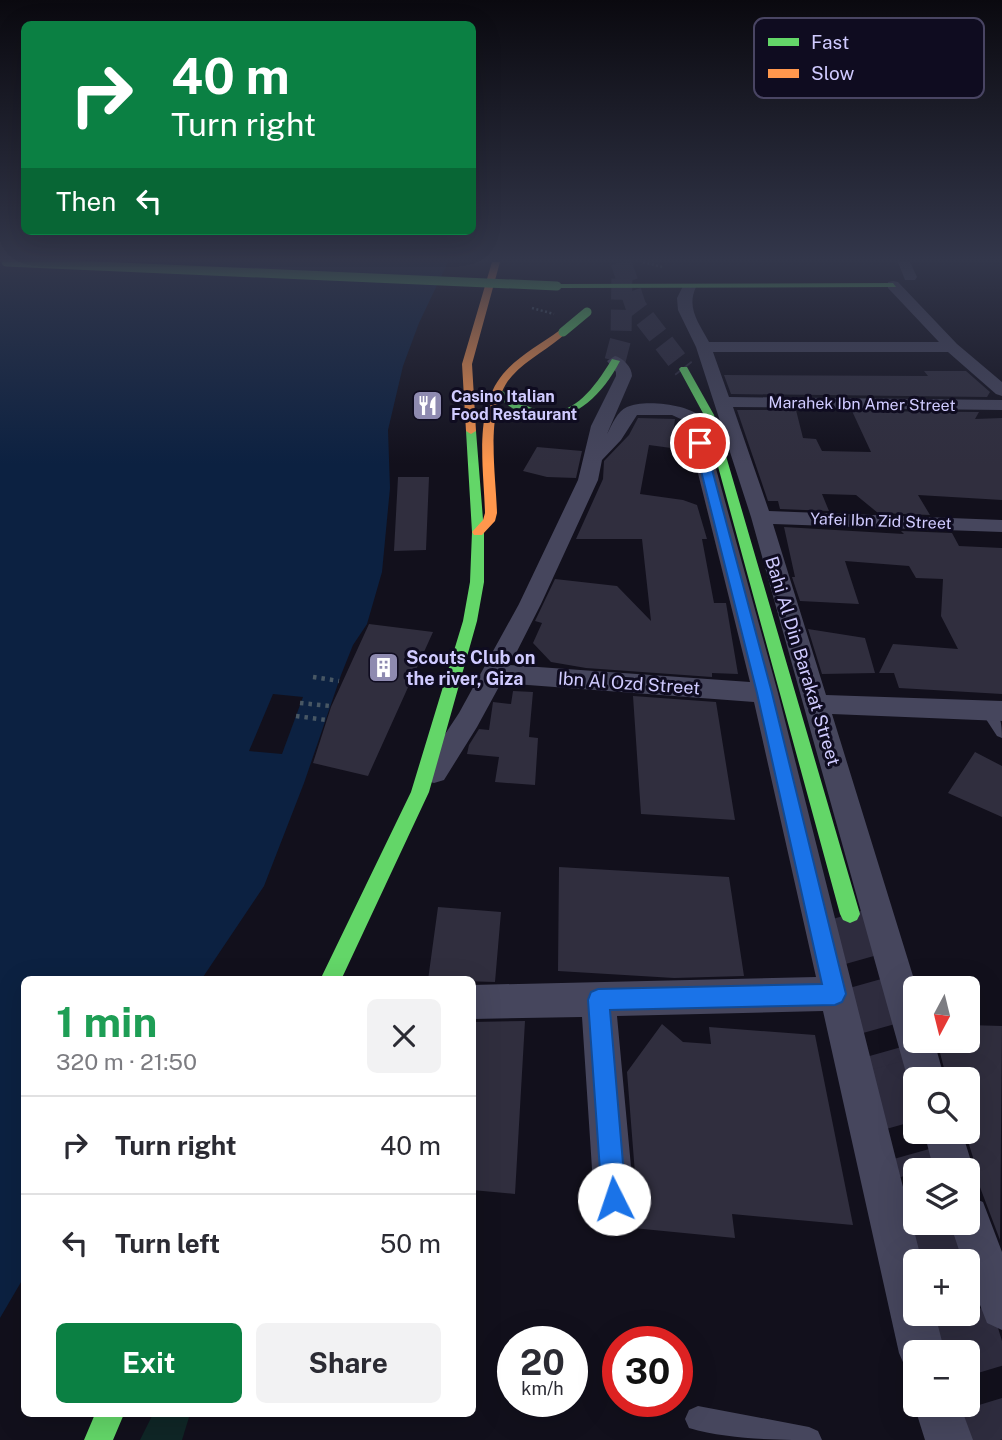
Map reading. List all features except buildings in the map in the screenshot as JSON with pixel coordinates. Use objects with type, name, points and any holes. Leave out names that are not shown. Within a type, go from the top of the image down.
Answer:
[{"type":"main road","points":[[332,976],[420,792],[470,621],[477,582],[478,532],[467,364],[477,329]]},
{"type":"main road","points":[[478,532],[489,521],[491,513],[491,424],[498,392],[506,376],[567,329]]},
{"type":"main road","points":[[498,392],[520,410],[554,414],[571,411],[587,402],[598,391],[615,361]]},
{"type":"main road","name":"Bahi Al Din Barakat Street","points":[[684,369],[709,415],[783,637],[850,914]]},
{"type":"main road","points":[[98,1440],[109,1417]]},
{"type":"street","name":"Bahi Al Din Barakat Street","points":[[695,329],[704,347],[761,517],[783,637],[816,704],[903,996]]},
{"type":"street","points":[[935,329],[1002,391]]},
{"type":"street","points":[[704,347],[952,347]]},
{"type":"street","points":[[420,792],[468,720],[545,572],[588,480],[600,426],[624,376],[624,370],[615,361]]},
{"type":"street","name":"Marahek Ibn Amer Street","points":[[723,402],[1002,405]]},
{"type":"street","points":[[594,457],[615,436],[627,414],[633,410],[675,410],[693,418],[765,693],[919,1340]]},
{"type":"street","name":"Yafei Ibn Zid Street","points":[[761,517],[1002,526]]},
{"type":"street","name":"Ibn Al Ozd Street","points":[[493,673],[765,693]]},
{"type":"street","points":[[816,704],[994,711]]},
{"type":"street","points":[[476,1002],[835,994]]},
{"type":"street","points":[[598,1000],[614,1199]]},
{"type":"street","points":[[975,1235],[1002,1308]]},
{"type":"street","points":[[941,1417],[949,1440]]},
{"type":"lane","points":[[994,711],[1002,732]]},
{"type":"lane","points":[[698,1419],[809,1440]]},
{"type":"path","points":[[313,677],[339,681]]},
{"type":"path","points":[[300,703],[330,706]]},
{"type":"path","points":[[296,716],[326,720]]},
{"type":"green space","points":[[152,1417],[189,1417],[182,1440],[140,1440]]},
{"type":"water","points":[[0,329],[417,329],[403,366],[388,430],[390,488],[382,572],[367,624],[353,645],[341,675],[304,783],[264,886],[204,976],[21,976],[21,1282],[0,1318]]},
{"type":"pier","points":[[273,694],[303,697],[282,754],[249,751]]},
{"type":"tunnel","points":[[615,361],[621,329]]},
{"type":"tunnel","points":[[653,329],[684,369]]},
{"type":"tunnel","points":[[850,914],[893,1066]]},
{"type":"tunnel","points":[[892,1064],[918,1158]]},
{"type":"tunnel","points":[[940,1235],[944,1249]]},
{"type":"tunnel","points":[[966,1326],[1000,1440]]},
{"type":"traffic: fast","points":[[563,332],[566,329]]},
{"type":"traffic: fast","points":[[498,392],[515,405],[532,413],[549,416],[565,413],[580,406],[593,394],[615,361]]},
{"type":"traffic: fast","points":[[684,369],[709,415],[850,914]]},
{"type":"traffic: fast","points":[[332,976],[420,792],[470,621],[477,582],[478,532],[471,431]]},
{"type":"traffic: fast","points":[[98,1440],[109,1417]]},
{"type":"traffic: slow","points":[[471,431],[467,364],[477,329]]},
{"type":"traffic: slow","points":[[478,532],[489,521],[491,513],[490,422],[499,388],[513,369],[563,332]]},
{"type":"place","name":"Casino Italian Food Restaurant","points":[[428,405]]},
{"type":"place","name":"Scouts Club on the river, Giza","points":[[383,667]]},
{"type":"route","points":[[614,1199],[598,1000],[835,994],[765,693],[700,443]]}]
